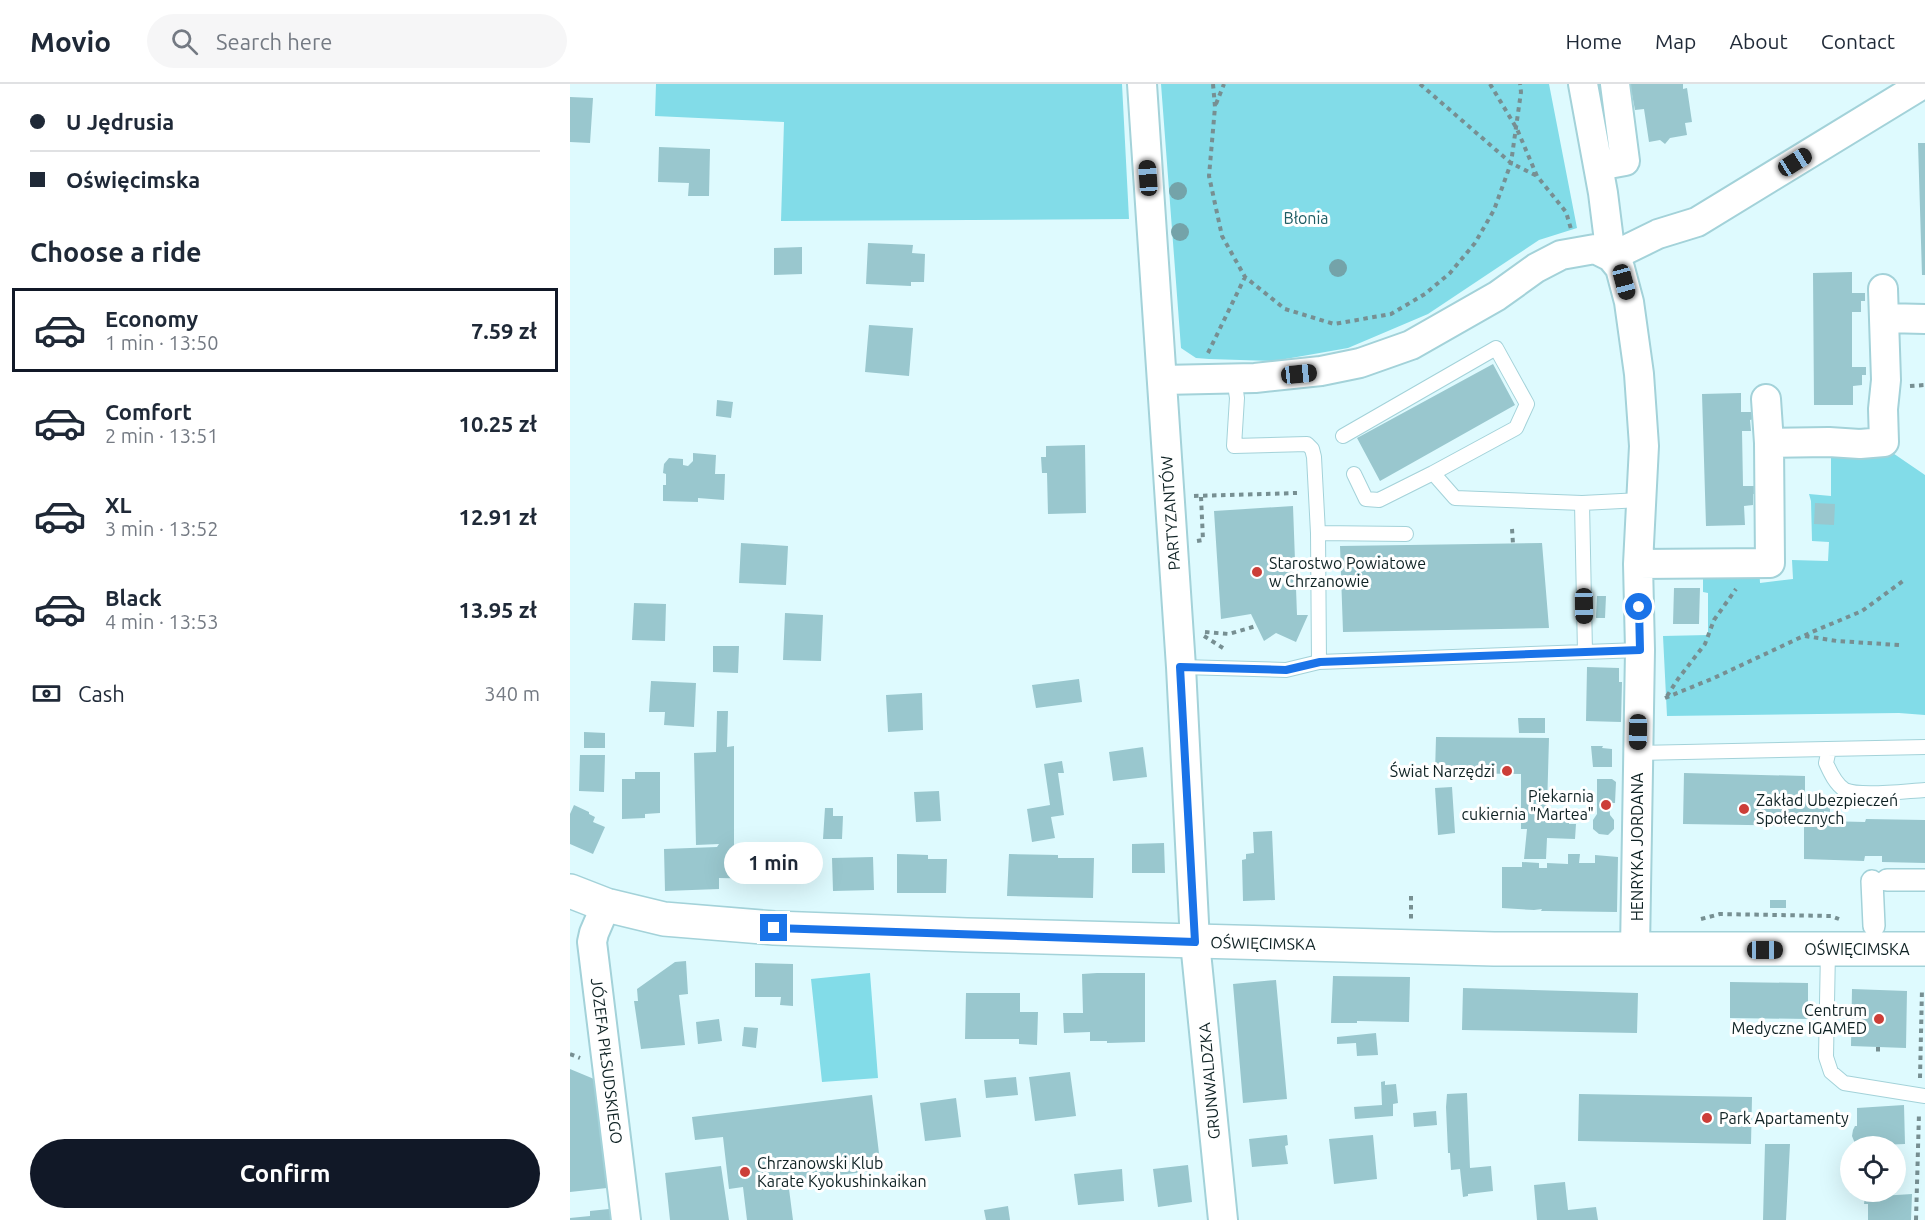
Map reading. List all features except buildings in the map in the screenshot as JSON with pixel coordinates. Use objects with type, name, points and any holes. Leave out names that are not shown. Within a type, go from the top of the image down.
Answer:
[{"type":"street","name":"PARTYZANTÓW","points":[[1142,84],[1180,667],[1195,942]]},
{"type":"street","name":"HENRYKA JORDANA","points":[[1583,84],[1611,257],[1620,268],[1629,302],[1640,374],[1644,446],[1638,564],[1640,650],[1635,949]]},
{"type":"street","points":[[1598,166],[1625,161],[1615,84]]},
{"type":"street","points":[[1162,380],[1255,378],[1321,371],[1360,363],[1411,345],[1497,297],[1536,268],[1561,255],[1595,249],[1611,257],[1658,234],[1697,222],[1923,84]]},
{"type":"street","points":[[1769,443],[1884,442],[1883,409],[1886,380],[1883,289]]},
{"type":"street","points":[[1885,318],[1925,319]]},
{"type":"street","points":[[1638,564],[1770,563],[1769,443],[1766,399]]},
{"type":"street","points":[[1874,926],[1880,880],[1925,880]]},
{"type":"street","name":"OŚWIĘCIMSKA","points":[[570,891],[606,905],[664,918],[774,928],[1494,950],[1925,949]]},
{"type":"street","name":"JÓZEFA PIŁSUDSKIEGO","points":[[606,905],[592,942],[626,1220]]},
{"type":"street","name":"GRUNWALDZKA","points":[[1195,942],[1223,1220]]},
{"type":"lane","points":[[1343,436],[1496,348],[1527,404],[1516,428],[1379,500],[1365,499],[1354,474]]},
{"type":"lane","points":[[1234,378],[1237,398],[1234,446],[1307,444],[1312,449],[1318,533],[1320,662]]},
{"type":"lane","points":[[1433,473],[1455,498],[1582,503],[1641,500]]},
{"type":"lane","points":[[1582,503],[1585,652]]},
{"type":"lane","points":[[1318,533],[1406,534]]},
{"type":"lane","points":[[1180,667],[1286,670],[1320,662],[1640,650]]},
{"type":"lane","points":[[1637,753],[1925,747]]},
{"type":"lane","points":[[1829,749],[1826,763],[1843,789],[1858,793],[1925,790]]},
{"type":"lane","points":[[1828,950],[1826,1057],[1831,1072],[1844,1083],[1925,1095]]},
{"type":"path","points":[[1213,84],[1215,107],[1209,176],[1222,236],[1245,277],[1285,309],[1334,324],[1391,314],[1425,294],[1450,273],[1475,243],[1494,210],[1511,163],[1517,129],[1520,84]]},
{"type":"path","points":[[1215,107],[1224,84]]},
{"type":"path","points":[[1420,84],[1511,163],[1537,176]]},
{"type":"path","points":[[1490,84],[1517,129],[1537,176],[1566,212]]},
{"type":"path","points":[[1207,355],[1245,277]]},
{"type":"path","points":[[1188,542],[1203,540],[1201,497],[1316,492]]},
{"type":"path","points":[[1512,529],[1513,544]]},
{"type":"path","points":[[1667,697],[1705,644],[1714,620],[1741,582],[1748,563]]},
{"type":"path","points":[[1660,700],[1862,611],[1903,581]]},
{"type":"path","points":[[1225,650],[1195,631],[1228,634],[1256,626]]},
{"type":"path","points":[[1804,635],[1837,641],[1899,645]]},
{"type":"path","points":[[1411,896],[1411,921]]},
{"type":"path","points":[[1878,1047],[1878,1056]]},
{"type":"green space","points":[[656,84],[1122,84],[1129,219],[781,221],[784,122],[655,116]]},
{"type":"green space","name":"Błonia","points":[[1161,84],[1549,84],[1577,228],[1539,240],[1428,314],[1348,348],[1274,361],[1196,358],[1181,348]]},
{"type":"green space","points":[[1884,447],[1925,475],[1925,715],[1899,713],[1667,716],[1663,636],[1708,635],[1708,593],[1703,592],[1703,567],[1759,563],[1760,583],[1793,579],[1792,560],[1828,561],[1829,542],[1812,541],[1809,494],[1831,496],[1831,453]]},
{"type":"green space","points":[[870,973],[878,1078],[822,1082],[811,979]]},
{"type":"place","name":"Starostwo Powiatowe w Chrzanowie","points":[[1257,572]]},
{"type":"place","name":"Świat Narzędzi","points":[[1507,771]]},
{"type":"place","name":"Piekarnia cukiernia \"Martea\"","points":[[1606,805]]},
{"type":"place","name":"Zakład Ubezpieczeń Społecznych","points":[[1744,809]]},
{"type":"place","name":"Centrum Medyczne IGAMED","points":[[1879,1019]]},
{"type":"place","name":"Park Apartamenty","points":[[1707,1118]]},
{"type":"place","name":"Chrzanowski Klub Karate Kyokushinkaikan","points":[[745,1172]]},
{"type":"route","points":[[774,928],[1195,942],[1180,667],[1286,670],[1320,662],[1640,650],[1639,607]]}]
